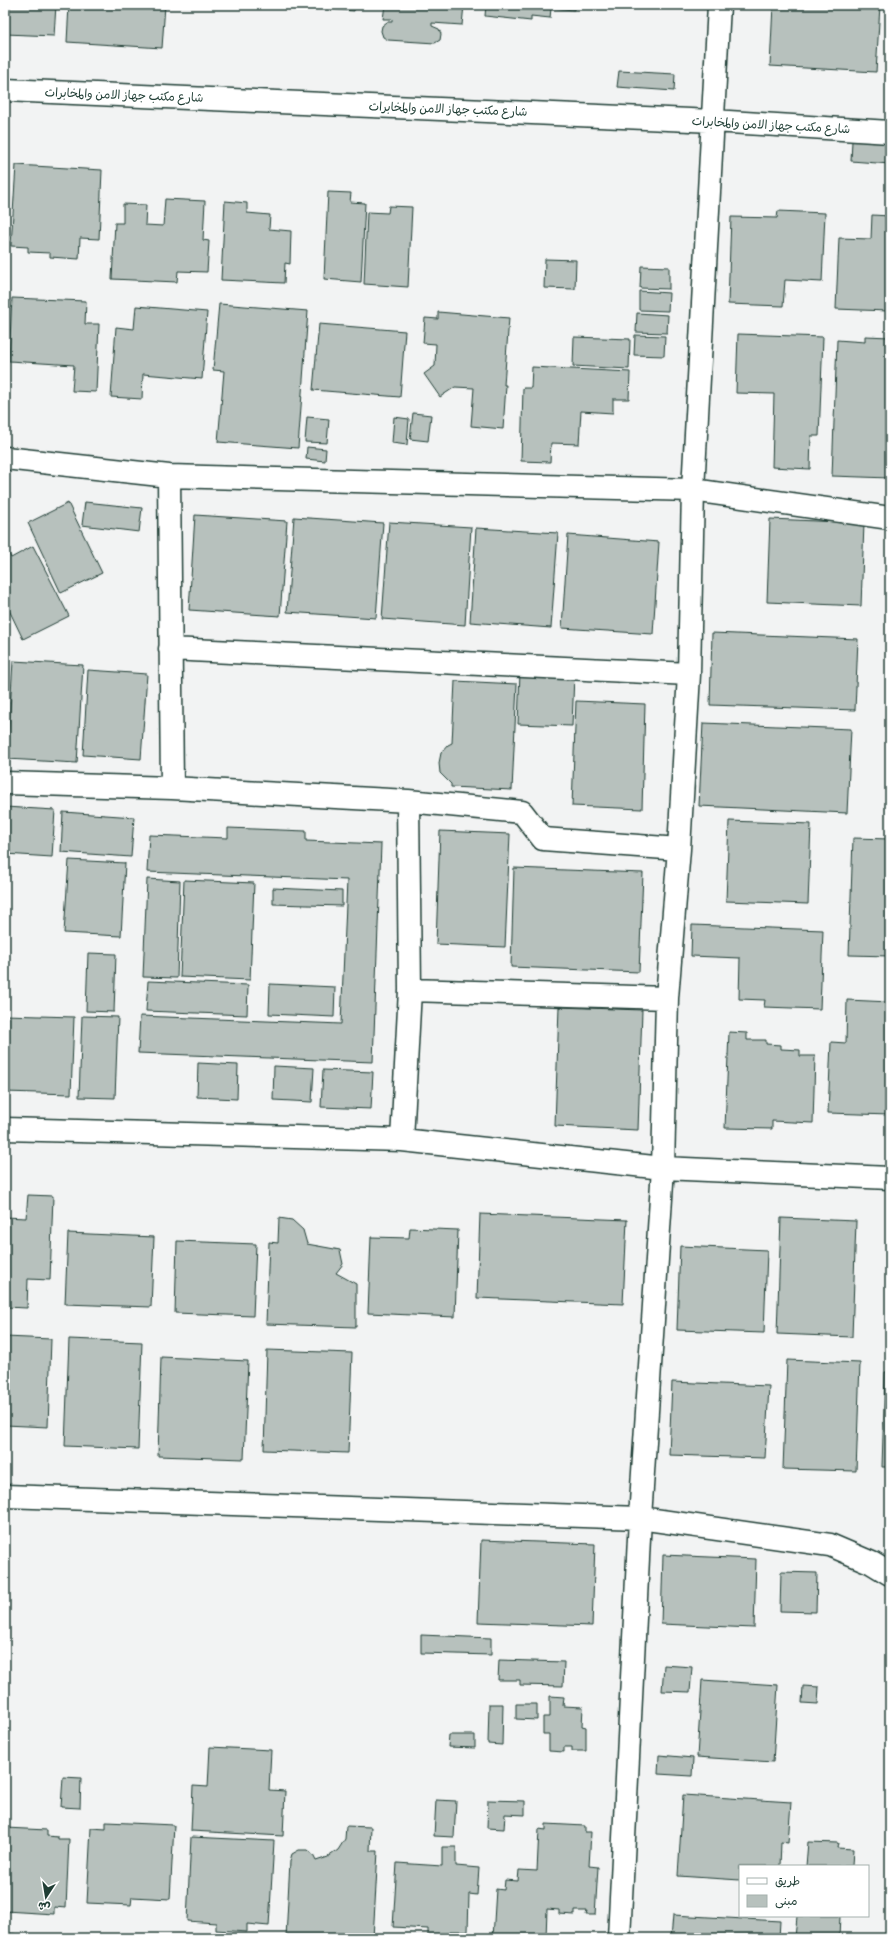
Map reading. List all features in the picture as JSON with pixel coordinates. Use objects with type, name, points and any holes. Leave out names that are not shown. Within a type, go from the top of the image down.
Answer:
[{"type":"street","points":[[619,1938],[640,1518],[663,1168],[667,998],[679,849],[689,674],[693,490],[719,5]]},
{"type":"street","name":"شارع مكتب جهاز الامن والمخابرات","points":[[5,90],[713,121],[890,132]]},
{"type":"street","points":[[5,458],[169,476],[693,490],[890,518]]},
{"type":"street","points":[[169,476],[172,788]]},
{"type":"street","points":[[170,649],[689,674]]},
{"type":"street","points":[[5,783],[172,788],[408,801],[522,812],[543,839],[679,849]]},
{"type":"street","points":[[402,1140],[410,990],[408,801]]},
{"type":"street","points":[[410,990],[667,998]]},
{"type":"street","points":[[5,1129],[402,1140],[663,1168],[890,1178]]},
{"type":"street","points":[[5,1496],[640,1518],[830,1545],[872,1563],[890,1574]]},
{"type":"building","points":[[5,5],[56,5],[54,36],[5,34]]},
{"type":"building","points":[[69,5],[165,5],[162,48],[67,42]]},
{"type":"building","points":[[302,5],[355,5],[354,11],[302,7]]},
{"type":"building","points":[[385,5],[464,5],[462,25],[432,23],[432,26],[439,29],[441,34],[440,40],[435,43],[388,40],[383,37],[381,31],[382,26],[387,22],[392,22],[392,19],[383,19]]},
{"type":"building","points":[[486,5],[575,5],[574,10],[551,8],[550,18],[531,16],[531,21],[485,16]]},
{"type":"building","points":[[773,5],[880,5],[876,72],[770,66]]},
{"type":"building","points":[[619,71],[675,74],[674,91],[617,87]]},
{"type":"building","points":[[852,141],[890,143],[890,164],[851,161]]},
{"type":"building","points":[[5,158],[9,159],[5,236]]},
{"type":"building","points":[[16,165],[102,170],[99,239],[80,238],[79,259],[50,257],[50,253],[28,252],[28,247],[11,246]]},
{"type":"building","points":[[328,192],[351,193],[350,202],[365,203],[361,282],[324,279]]},
{"type":"building","points":[[165,199],[205,201],[203,240],[209,241],[207,272],[178,271],[177,282],[112,279],[115,223],[123,223],[123,204],[146,205],[145,225],[163,226]]},
{"type":"building","points":[[225,201],[247,203],[247,213],[270,215],[269,229],[291,231],[290,264],[285,263],[284,283],[221,280]]},
{"type":"building","points":[[389,206],[412,207],[408,287],[364,284],[367,212],[388,213]]},
{"type":"building","points":[[778,211],[825,213],[822,282],[785,280],[783,306],[728,304],[731,217],[777,218]]},
{"type":"building","points":[[872,215],[890,216],[890,302],[888,302],[888,311],[836,309],[839,238],[871,239]]},
{"type":"building","points":[[545,259],[576,260],[575,289],[544,288]]},
{"type":"building","points":[[641,266],[669,267],[669,289],[640,288]]},
{"type":"building","points":[[639,291],[669,293],[668,311],[639,310]]},
{"type":"building","points":[[12,298],[86,301],[85,324],[99,324],[96,392],[72,391],[74,365],[9,361]]},
{"type":"building","points":[[219,304],[308,311],[298,448],[218,442],[224,371],[213,370]]},
{"type":"building","points":[[136,306],[207,312],[202,379],[143,374],[142,399],[111,397],[116,327],[134,329]]},
{"type":"building","points":[[438,312],[509,318],[504,385],[506,385],[503,429],[471,426],[474,388],[455,387],[440,397],[424,374],[435,366],[436,344],[423,343],[425,318],[438,319]]},
{"type":"building","points":[[637,313],[668,315],[667,333],[636,332]]},
{"type":"building","points":[[319,324],[405,331],[400,397],[313,390]]},
{"type":"building","points":[[738,334],[823,337],[819,436],[811,436],[810,469],[772,467],[774,394],[736,393]]},
{"type":"building","points":[[635,335],[665,336],[664,356],[634,355]]},
{"type":"building","points":[[865,336],[890,337],[890,478],[832,476],[837,340],[865,342]]},
{"type":"building","points":[[574,337],[630,339],[629,369],[573,366]]},
{"type":"building","points":[[532,367],[630,372],[629,399],[613,399],[613,413],[581,411],[579,444],[551,443],[550,462],[521,461],[523,388],[531,388]]},
{"type":"building","points":[[413,413],[431,415],[428,441],[410,439]]},
{"type":"building","points":[[307,417],[329,419],[327,443],[305,442]]},
{"type":"building","points":[[394,417],[409,419],[407,445],[392,443]]},
{"type":"building","points":[[307,447],[326,449],[325,461],[306,459]]},
{"type":"building","points":[[85,502],[142,508],[139,532],[82,525]]},
{"type":"building","points":[[68,503],[102,573],[61,593],[28,523]]},
{"type":"building","points":[[195,515],[287,521],[280,616],[189,610]]},
{"type":"building","points":[[294,517],[383,523],[376,618],[287,612]]},
{"type":"building","points":[[770,519],[864,523],[861,606],[767,602]]},
{"type":"building","points":[[389,522],[471,527],[465,625],[382,619]]},
{"type":"building","points":[[476,528],[558,533],[551,628],[470,622]]},
{"type":"building","points":[[568,535],[659,542],[653,634],[562,628]]},
{"type":"building","points":[[5,546],[11,558],[33,546],[69,616],[23,639],[9,610],[5,612]]},
{"type":"building","points":[[712,633],[858,639],[855,710],[710,705]]},
{"type":"building","points":[[13,661],[83,665],[77,763],[7,759]]},
{"type":"building","points":[[88,670],[147,674],[141,759],[83,755]]},
{"type":"building","points":[[520,672],[574,675],[572,726],[518,724]]},
{"type":"building","points":[[455,681],[517,684],[512,790],[451,787],[451,784],[440,773],[439,763],[441,753],[448,745],[452,743]]},
{"type":"building","points":[[576,701],[645,704],[642,809],[572,806]]},
{"type":"building","points":[[5,702],[8,702],[6,733],[5,733]]},
{"type":"building","points":[[703,723],[851,729],[847,813],[699,806]]},
{"type":"building","points":[[5,807],[55,810],[52,857],[5,854]]},
{"type":"building","points":[[63,812],[134,817],[131,857],[61,852]]},
{"type":"building","points":[[729,821],[811,824],[808,904],[726,901]]},
{"type":"building","points":[[228,828],[306,831],[306,841],[381,844],[373,1062],[138,1053],[140,1016],[341,1024],[347,880],[147,872],[149,835],[228,838]]},
{"type":"building","points":[[440,831],[510,834],[505,947],[436,944]]},
{"type":"building","points":[[853,838],[890,839],[890,956],[849,955]]},
{"type":"building","points":[[69,860],[125,863],[121,936],[64,933]]},
{"type":"building","points":[[514,868],[643,873],[639,972],[511,967]]},
{"type":"building","points":[[147,879],[180,881],[177,978],[143,977]]},
{"type":"building","points":[[184,880],[254,883],[250,980],[180,977]]},
{"type":"building","points":[[273,888],[342,891],[342,906],[273,904]]},
{"type":"building","points":[[692,925],[823,930],[820,1009],[764,1007],[765,1000],[739,999],[740,958],[691,956]]},
{"type":"building","points":[[88,953],[116,954],[114,1012],[86,1011]]},
{"type":"building","points":[[148,981],[248,985],[247,1015],[146,1011]]},
{"type":"building","points":[[270,984],[335,987],[334,1017],[269,1014]]},
{"type":"building","points":[[847,1000],[890,1002],[890,1115],[828,1113],[831,1042],[846,1043]]},
{"type":"building","points":[[559,1007],[642,1010],[638,1130],[555,1126]]},
{"type":"building","points":[[5,1015],[74,1017],[71,1094],[5,1092]]},
{"type":"building","points":[[82,1016],[118,1017],[115,1098],[79,1097]]},
{"type":"building","points":[[729,1032],[747,1033],[747,1040],[766,1040],[766,1044],[781,1045],[781,1049],[800,1050],[800,1056],[815,1056],[813,1123],[772,1121],[772,1129],[725,1128]]},
{"type":"building","points":[[198,1063],[238,1065],[237,1099],[197,1097]]},
{"type":"building","points":[[274,1066],[314,1068],[312,1102],[273,1100]]},
{"type":"building","points":[[323,1070],[373,1072],[371,1109],[321,1107]]},
{"type":"building","points":[[28,1195],[53,1196],[50,1280],[28,1279],[27,1308],[5,1307],[5,1217],[26,1218]]},
{"type":"building","points":[[480,1214],[627,1220],[623,1304],[477,1298]]},
{"type":"building","points":[[279,1218],[292,1220],[303,1230],[307,1244],[340,1250],[343,1264],[336,1273],[356,1284],[356,1327],[266,1324],[269,1242],[278,1243]]},
{"type":"building","points":[[781,1218],[856,1221],[852,1337],[777,1334]]},
{"type":"building","points":[[410,1228],[458,1230],[455,1317],[368,1313],[371,1237],[409,1238]]},
{"type":"building","points":[[68,1233],[154,1237],[151,1307],[65,1304]]},
{"type":"building","points":[[177,1241],[256,1244],[253,1316],[175,1313]]},
{"type":"building","points":[[680,1246],[767,1250],[764,1333],[677,1330]]},
{"type":"building","points":[[5,1337],[51,1339],[48,1427],[5,1425]]},
{"type":"building","points":[[69,1339],[142,1342],[138,1449],[65,1446]]},
{"type":"building","points":[[267,1350],[352,1353],[348,1453],[264,1450]]},
{"type":"building","points":[[161,1357],[248,1361],[244,1459],[158,1456]]},
{"type":"building","points":[[787,1360],[860,1363],[856,1471],[783,1469]]},
{"type":"building","points":[[885,1372],[890,1372],[890,1467],[882,1467]]},
{"type":"building","points":[[672,1382],[769,1386],[765,1458],[669,1455]]},
{"type":"building","points":[[481,1540],[595,1544],[592,1626],[478,1622]]},
{"type":"building","points":[[663,1555],[756,1559],[754,1628],[661,1624]]},
{"type":"building","points":[[781,1572],[817,1573],[816,1612],[780,1611]]},
{"type":"building","points":[[421,1635],[491,1638],[491,1655],[421,1653]]},
{"type":"building","points":[[499,1660],[564,1662],[563,1686],[520,1685],[520,1680],[498,1680]]},
{"type":"building","points":[[664,1665],[692,1667],[690,1692],[662,1691]]},
{"type":"building","points":[[702,1680],[778,1685],[773,1762],[697,1757]]},
{"type":"building","points":[[803,1686],[819,1687],[818,1704],[802,1703]]},
{"type":"building","points":[[550,1696],[564,1697],[563,1706],[583,1707],[582,1726],[586,1727],[586,1751],[572,1751],[572,1747],[564,1747],[564,1752],[549,1751],[549,1734],[543,1734],[543,1717],[550,1717]]},
{"type":"building","points":[[489,1704],[503,1704],[502,1745],[488,1744]]},
{"type":"building","points":[[516,1704],[537,1704],[537,1720],[516,1719]]},
{"type":"building","points":[[449,1735],[475,1735],[475,1748],[448,1747]]},
{"type":"building","points":[[210,1747],[271,1750],[269,1790],[285,1791],[283,1836],[191,1831],[193,1786],[208,1787]]},
{"type":"building","points":[[659,1755],[693,1758],[692,1776],[658,1774]]},
{"type":"building","points":[[63,1777],[81,1778],[80,1808],[61,1807]]},
{"type":"building","points":[[683,1795],[791,1802],[788,1843],[781,1842],[780,1865],[739,1865],[739,1880],[678,1876]]},
{"type":"building","points":[[436,1800],[456,1801],[454,1837],[434,1836]]},
{"type":"building","points":[[488,1800],[525,1801],[525,1815],[505,1814],[504,1829],[487,1828]]},
{"type":"building","points":[[106,1822],[174,1825],[170,1899],[132,1897],[131,1905],[87,1903],[91,1828],[106,1829]]},
{"type":"building","points":[[546,1824],[585,1826],[585,1832],[591,1832],[589,1866],[598,1867],[595,1915],[586,1915],[587,1911],[575,1911],[575,1915],[559,1914],[559,1910],[547,1909],[546,1938],[493,1938],[496,1889],[504,1890],[505,1880],[518,1881],[519,1870],[537,1871],[539,1829],[546,1830]]},
{"type":"building","points":[[346,1826],[371,1827],[370,1851],[378,1851],[373,1938],[286,1938],[290,1861],[292,1854],[299,1850],[307,1850],[313,1855],[316,1861],[328,1857],[338,1850],[345,1839]]},
{"type":"building","points":[[5,1828],[47,1830],[47,1836],[58,1837],[58,1839],[69,1839],[66,1908],[54,1907],[54,1914],[5,1911]]},
{"type":"building","points":[[191,1837],[274,1841],[269,1926],[247,1924],[247,1932],[216,1930],[216,1923],[187,1921]]},
{"type":"building","points":[[808,1842],[838,1843],[837,1848],[853,1849],[852,1865],[806,1865]]},
{"type":"building","points":[[442,1847],[456,1847],[456,1866],[479,1868],[477,1895],[469,1894],[468,1931],[450,1931],[450,1938],[428,1938],[428,1929],[393,1927],[397,1863],[442,1866]]},
{"type":"building","points":[[673,1915],[780,1921],[779,1938],[671,1938]]},
{"type":"building","points":[[797,1917],[840,1917],[839,1938],[795,1938]]},
{"type":"building","points":[[5,1933],[15,1934],[15,1938],[5,1938]]}]
